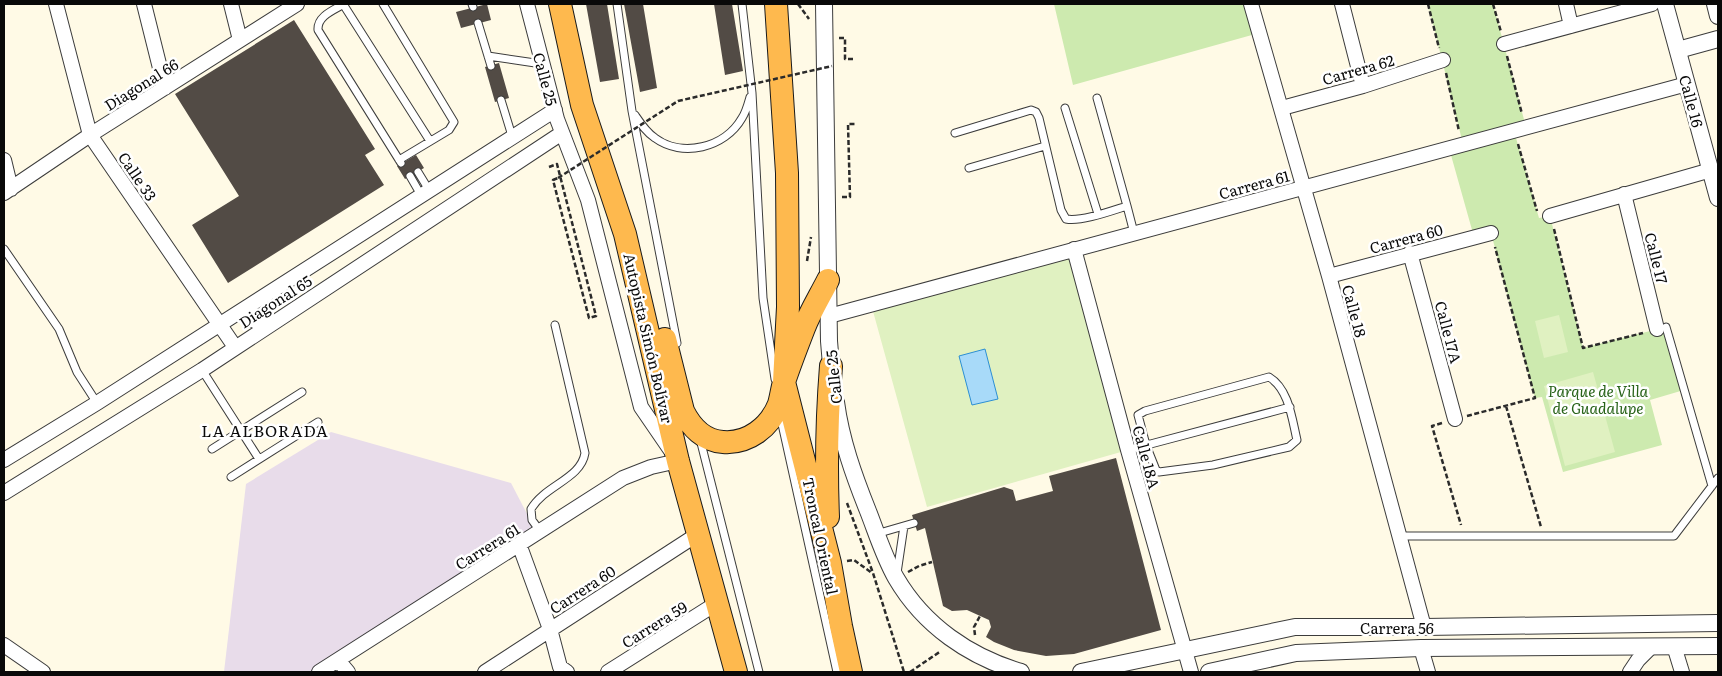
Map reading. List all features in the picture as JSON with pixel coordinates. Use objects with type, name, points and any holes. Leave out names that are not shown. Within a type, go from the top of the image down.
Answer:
[{"type":"highway","name":"Autopista Simón Bolívar","points":[[560,4],[582,106],[624,234],[678,461],[736,672]]},
{"type":"highway","points":[[776,4],[787,172],[788,307],[784,382],[838,563]]},
{"type":"highway","points":[[624,234],[660,319],[683,411],[688,420],[696,422],[711,439],[720,442],[740,441],[751,437],[764,426],[778,405],[784,382],[805,325],[828,280]]},
{"type":"highway","points":[[831,366],[826,470],[838,563],[841,626],[851,672]]},
{"type":"street","name":"Calle 33","points":[[56,4],[90,135],[235,346]]},
{"type":"street","points":[[144,4],[165,88]]},
{"type":"street","points":[[231,4],[240,40]]},
{"type":"street","name":"Diagonal 66","points":[[7,191],[90,135],[297,4]]},
{"type":"street","name":"Calle 25","points":[[527,4],[562,133],[588,200],[641,407],[678,461]]},
{"type":"street","name":"Calle 25","points":[[824,4],[831,366],[838,420],[853,473],[876,534],[888,577],[906,593],[928,619],[955,642],[987,660],[1021,672]]},
{"type":"street","name":"Calle 18","points":[[1251,4],[1329,276],[1424,627]]},
{"type":"street","points":[[1342,4],[1363,86]]},
{"type":"street","points":[[1566,4],[1571,26]]},
{"type":"street","points":[[1504,44],[1652,4]]},
{"type":"street","name":"Calle 16","points":[[1665,4],[1718,198]]},
{"type":"street","points":[[1715,4],[1718,16]]},
{"type":"street","points":[[1678,50],[1718,39]]},
{"type":"street","name":"Carrera 62","points":[[1282,108],[1363,86],[1443,60]]},
{"type":"street","name":"Carrera 61","points":[[829,316],[1687,84]]},
{"type":"street","name":"Diagonal 65","points":[[4,460],[97,403],[555,110]]},
{"type":"street","name":"Diagonal 65","points":[[4,493],[202,370],[235,346],[562,133]]},
{"type":"street","points":[[4,160],[7,191]]},
{"type":"street","points":[[1550,216],[1711,170]]},
{"type":"street","name":"Calle 17","points":[[1624,194],[1662,328]]},
{"type":"street","name":"Carrera 60","points":[[1329,276],[1491,233]]},
{"type":"street","name":"Calle 18A","points":[[1074,249],[1190,672]]},
{"type":"street","name":"Calle 17A","points":[[1410,253],[1455,420]]},
{"type":"street","points":[[250,305],[246,314],[248,317],[257,322],[269,324]]},
{"type":"street","name":"Carrera 61","points":[[319,672],[623,478],[651,467],[678,461]]},
{"type":"street","name":"Carrera 60","points":[[485,672],[698,534]]},
{"type":"street","points":[[519,544],[550,629],[560,667],[567,672]]},
{"type":"street","name":"Carrera 59","points":[[608,672],[718,603]]},
{"type":"street","name":"Carrera 56","points":[[1081,672],[1295,627],[1718,623]]},
{"type":"street","points":[[1630,672],[1645,646],[1637,624]]},
{"type":"street","points":[[4,645],[43,672]]},
{"type":"street","points":[[1674,646],[1682,672]]},
{"type":"street","name":"Carrera 56","points":[[1209,672],[1296,653],[1421,648],[1718,646]]},
{"type":"street","points":[[1421,648],[1428,672]]},
{"type":"street","points":[[338,660],[348,672]]},
{"type":"lane","points":[[383,4],[453,119],[451,128],[400,161],[318,30],[318,25],[322,18],[344,4],[430,141]]},
{"type":"lane","points":[[617,4],[632,111],[680,355]]},
{"type":"lane","name":"Troncal Oriental","points":[[742,4],[752,93],[763,298],[778,405],[837,672]]},
{"type":"lane","points":[[478,23],[491,66]]},
{"type":"lane","points":[[488,56],[542,64]]},
{"type":"lane","points":[[632,111],[644,130],[656,139],[670,146],[699,148],[715,143],[730,133],[742,118],[752,93]]},
{"type":"lane","points":[[1097,98],[1134,233]]},
{"type":"lane","points":[[501,100],[512,136]]},
{"type":"lane","points":[[1065,108],[1098,214]]},
{"type":"lane","points":[[955,133],[1031,110],[1036,112],[1060,210],[1066,219],[1072,220],[1127,206]]},
{"type":"lane","points":[[969,168],[1045,146]]},
{"type":"lane","points":[[418,172],[425,192]]},
{"type":"lane","points":[[410,176],[425,192]]},
{"type":"lane","points":[[4,249],[59,329],[77,372],[97,403]]},
{"type":"lane","points":[[540,531],[532,520],[530,510],[542,494],[578,470],[584,461],[585,453],[555,325]]},
{"type":"lane","points":[[1662,328],[1712,486]]},
{"type":"lane","points":[[202,370],[259,459]]},
{"type":"lane","points":[[1269,378],[1277,382],[1290,407],[1297,440],[1289,448],[1213,465],[1159,472],[1156,470],[1146,445],[1138,415],[1145,410],[1269,378]]},
{"type":"lane","points":[[212,449],[302,392]]},
{"type":"lane","points":[[1128,450],[1290,407]]},
{"type":"lane","points":[[231,477],[318,422]]},
{"type":"lane","points":[[696,422],[759,672]]},
{"type":"lane","points":[[1400,536],[1674,536],[1718,478]]},
{"type":"lane","points":[[876,534],[914,523]]},
{"type":"lane","points":[[888,577],[904,526]]},
{"type":"path","points":[[1493,4],[1504,44],[1539,218],[1550,216],[1583,348],[1662,328]]},
{"type":"path","points":[[845,59],[854,59]]},
{"type":"path","points":[[549,167],[557,164],[596,316],[589,318],[553,180],[558,178],[678,101],[837,65]]},
{"type":"path","points":[[842,197],[850,197],[848,124],[855,124]]},
{"type":"path","points":[[1464,536],[1432,426],[1535,398],[1491,233]]},
{"type":"path","points":[[1506,406],[1543,536]]},
{"type":"path","points":[[846,502],[873,574],[904,672]]},
{"type":"path","points":[[838,563],[854,560],[873,574],[888,577],[932,562]]},
{"type":"path","points":[[974,627],[980,616]]},
{"type":"path","points":[[910,672],[941,651]]},
{"type":"shaded area","points":[[331,432],[511,483],[537,533],[319,672],[224,672],[246,484]]},
{"type":"green space","points":[[1054,4],[1251,4],[1259,33],[1073,85]]},
{"type":"green space","name":"Parque de Villa de Guadalupe","points":[[1428,4],[1493,4],[1526,127],[1514,131],[1539,218],[1550,216],[1583,348],[1666,327],[1684,390],[1650,400],[1662,445],[1563,472],[1542,397],[1535,398],[1491,233],[1474,237],[1449,148],[1463,144]]},
{"type":"green space","points":[[1074,249],[1128,450],[927,507],[871,304]]},
{"type":"green space","points":[[1559,315],[1568,352],[1544,358],[1535,321]]},
{"type":"green space","points":[[1593,372],[1615,452],[1565,466],[1544,386]]},
{"type":"water","points":[[985,349],[998,399],[972,405],[959,356]]},
{"type":"building","points":[[487,4],[491,20],[461,28],[456,12]]},
{"type":"building","points":[[586,4],[607,4],[619,79],[600,82]]},
{"type":"building","points":[[624,4],[643,4],[657,88],[640,92]]},
{"type":"building","points":[[714,4],[732,4],[743,71],[725,75]]},
{"type":"building","points":[[294,20],[375,149],[365,155],[384,185],[228,283],[192,225],[239,196],[175,94]]},
{"type":"building","points":[[499,63],[509,98],[495,102],[485,67]]},
{"type":"building","points":[[416,155],[424,168],[405,179],[397,166]]},
{"type":"building","points":[[1116,458],[1161,630],[1074,654],[1046,656],[1014,650],[994,642],[986,637],[991,627],[989,620],[967,610],[952,611],[943,606],[925,528],[917,531],[912,515],[1004,487],[1013,490],[1016,501],[1053,491],[1049,476]]},
{"type":"district","name":"LA ALBORADA","points":[[265,430]]}]
